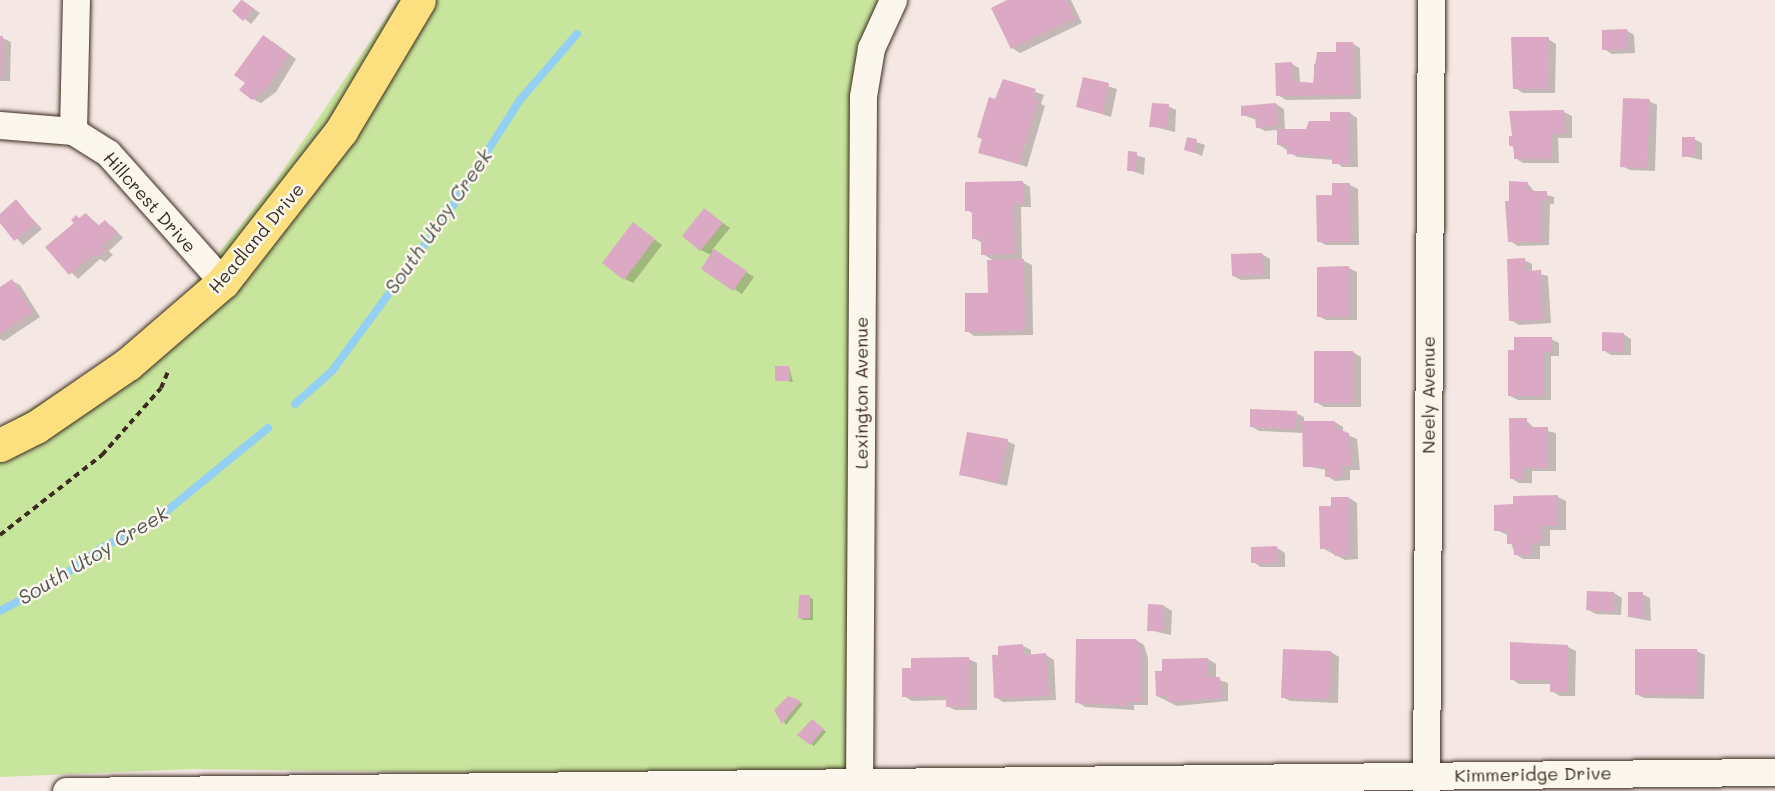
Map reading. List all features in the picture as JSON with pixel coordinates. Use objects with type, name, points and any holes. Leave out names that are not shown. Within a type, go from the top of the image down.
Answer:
[{"type":"main road","name":"Headland Drive","points":[[387,57],[413,0]]},
{"type":"main road","name":"Headland Drive","points":[[0,445],[36,427],[128,364],[223,282],[341,131],[419,0]]},
{"type":"street","points":[[73,131],[76,0]]},
{"type":"street","name":"Lexington Avenue","points":[[859,787],[863,96],[871,48],[893,0]]},
{"type":"street","name":"Neely Avenue","points":[[1426,783],[1431,0]]},
{"type":"street","name":"Hillcrest Drive","points":[[0,125],[73,131],[108,153],[223,282]]},
{"type":"street","name":"Kimmeridge Drive","points":[[66,791],[1426,783],[1775,772]]},
{"type":"green space","points":[[398,0],[891,0],[870,24],[861,778],[192,769],[0,777],[0,428],[158,329],[278,178]]},
{"type":"building","points":[[241,0],[253,8],[243,21],[232,11]]},
{"type":"building","points":[[1007,0],[1066,0],[1075,18],[1011,49],[991,8]]},
{"type":"building","points":[[1627,29],[1628,49],[1602,50],[1602,30]]},
{"type":"building","points":[[263,35],[289,54],[268,87],[252,100],[239,90],[245,83],[234,75]]},
{"type":"building","points":[[0,36],[3,36],[2,77],[0,77]]},
{"type":"building","points":[[1511,37],[1549,37],[1548,89],[1513,89]]},
{"type":"building","points":[[1336,42],[1353,42],[1353,95],[1276,96],[1275,63],[1292,62],[1293,81],[1313,83],[1317,52],[1336,52]]},
{"type":"building","points":[[1083,77],[1109,83],[1103,114],[1076,107]]},
{"type":"building","points":[[1003,79],[1036,89],[1033,99],[1038,100],[1019,164],[978,153],[982,139],[977,137],[989,97],[995,99]]},
{"type":"building","points":[[1623,98],[1650,99],[1647,168],[1620,167]]},
{"type":"building","points":[[1152,103],[1169,104],[1167,128],[1149,127]]},
{"type":"building","points":[[1276,103],[1278,126],[1256,128],[1255,115],[1241,116],[1241,106]]},
{"type":"building","points":[[1564,110],[1565,134],[1551,134],[1551,159],[1514,159],[1514,146],[1509,146],[1509,136],[1512,136],[1509,111]]},
{"type":"building","points":[[1330,112],[1350,112],[1350,164],[1332,164],[1332,157],[1287,154],[1287,145],[1277,145],[1277,129],[1306,129],[1309,121],[1330,121]]},
{"type":"building","points":[[1187,137],[1197,139],[1194,153],[1184,150]]},
{"type":"building","points":[[1682,137],[1695,137],[1695,156],[1682,157]]},
{"type":"building","points":[[1128,151],[1137,152],[1136,171],[1127,171]]},
{"type":"building","points":[[1023,181],[1023,204],[1014,204],[1015,254],[981,255],[981,239],[972,239],[972,211],[965,211],[965,182]]},
{"type":"building","points":[[1509,181],[1528,182],[1527,191],[1547,191],[1547,200],[1542,200],[1541,242],[1508,242],[1505,201],[1509,201]]},
{"type":"building","points":[[1332,183],[1350,183],[1351,242],[1317,242],[1316,195],[1332,195]]},
{"type":"building","points":[[16,199],[36,224],[14,241],[0,223],[0,214]]},
{"type":"building","points":[[704,208],[723,223],[700,251],[682,236]]},
{"type":"building","points":[[86,213],[98,226],[105,220],[117,233],[102,246],[106,250],[96,258],[93,255],[69,275],[45,247],[74,223],[71,220],[76,215],[79,218]]},
{"type":"building","points":[[633,222],[655,239],[624,280],[602,263]]},
{"type":"building","points":[[714,249],[747,271],[733,291],[701,269]]},
{"type":"building","points":[[1262,253],[1263,275],[1232,276],[1231,254]]},
{"type":"building","points":[[1525,258],[1525,271],[1541,270],[1543,320],[1509,321],[1507,259]]},
{"type":"building","points":[[1024,259],[1025,331],[965,332],[965,293],[988,293],[987,260]]},
{"type":"building","points":[[1349,266],[1350,317],[1317,317],[1317,267]]},
{"type":"building","points":[[12,279],[33,312],[0,334],[0,287]]},
{"type":"building","points":[[1602,332],[1624,333],[1624,352],[1602,351]]},
{"type":"building","points":[[1514,337],[1552,337],[1552,352],[1543,352],[1543,396],[1508,396],[1508,350],[1514,350]]},
{"type":"building","points":[[1314,351],[1353,351],[1353,403],[1314,403]]},
{"type":"building","points":[[775,366],[789,366],[790,381],[775,381]]},
{"type":"building","points":[[1250,409],[1297,411],[1296,429],[1250,427]]},
{"type":"building","points":[[1509,418],[1527,418],[1527,427],[1548,427],[1548,468],[1524,468],[1524,479],[1510,479]]},
{"type":"building","points":[[1302,421],[1335,421],[1335,428],[1349,433],[1352,466],[1342,466],[1342,477],[1325,477],[1325,467],[1303,467]]},
{"type":"building","points":[[967,432],[1008,439],[999,482],[959,475]]},
{"type":"building","points":[[1558,495],[1558,526],[1542,526],[1542,543],[1532,543],[1532,555],[1514,555],[1513,544],[1507,544],[1507,531],[1494,531],[1494,505],[1513,504],[1513,496]]},
{"type":"building","points":[[1331,497],[1349,497],[1350,555],[1335,556],[1331,549],[1320,549],[1319,506],[1331,506]]},
{"type":"building","points":[[1277,546],[1278,563],[1251,563],[1251,547]]},
{"type":"building","points":[[1587,591],[1614,592],[1614,612],[1586,610]]},
{"type":"building","points":[[1628,592],[1643,592],[1643,617],[1628,617]]},
{"type":"building","points":[[799,595],[810,595],[810,618],[798,618]]},
{"type":"building","points":[[1148,604],[1164,605],[1163,631],[1147,631]]},
{"type":"building","points":[[1076,639],[1136,639],[1141,653],[1141,702],[1127,702],[1127,706],[1075,703]]},
{"type":"building","points":[[1510,642],[1568,645],[1568,692],[1550,692],[1550,680],[1510,680]]},
{"type":"building","points":[[1023,644],[1024,655],[1046,653],[1049,696],[994,698],[992,655],[998,655],[998,646]]},
{"type":"building","points":[[1283,649],[1331,651],[1330,699],[1281,698]]},
{"type":"building","points":[[1635,649],[1697,649],[1697,695],[1635,695]]},
{"type":"building","points":[[969,657],[970,706],[946,707],[946,696],[902,697],[902,668],[911,668],[911,658]]},
{"type":"building","points":[[1208,658],[1208,677],[1220,677],[1221,698],[1168,702],[1168,696],[1156,696],[1155,671],[1162,671],[1162,659]]},
{"type":"building","points":[[788,696],[801,701],[782,724],[774,710]]},
{"type":"building","points":[[812,719],[824,729],[810,745],[797,735]]},
{"type":"waterway","name":"South Utoy Creek","points":[[295,404],[332,371],[448,213],[520,100],[577,34]]},
{"type":"waterway","name":"South Utoy Creek","points":[[0,611],[53,583],[100,549],[162,515],[268,428]]}]
